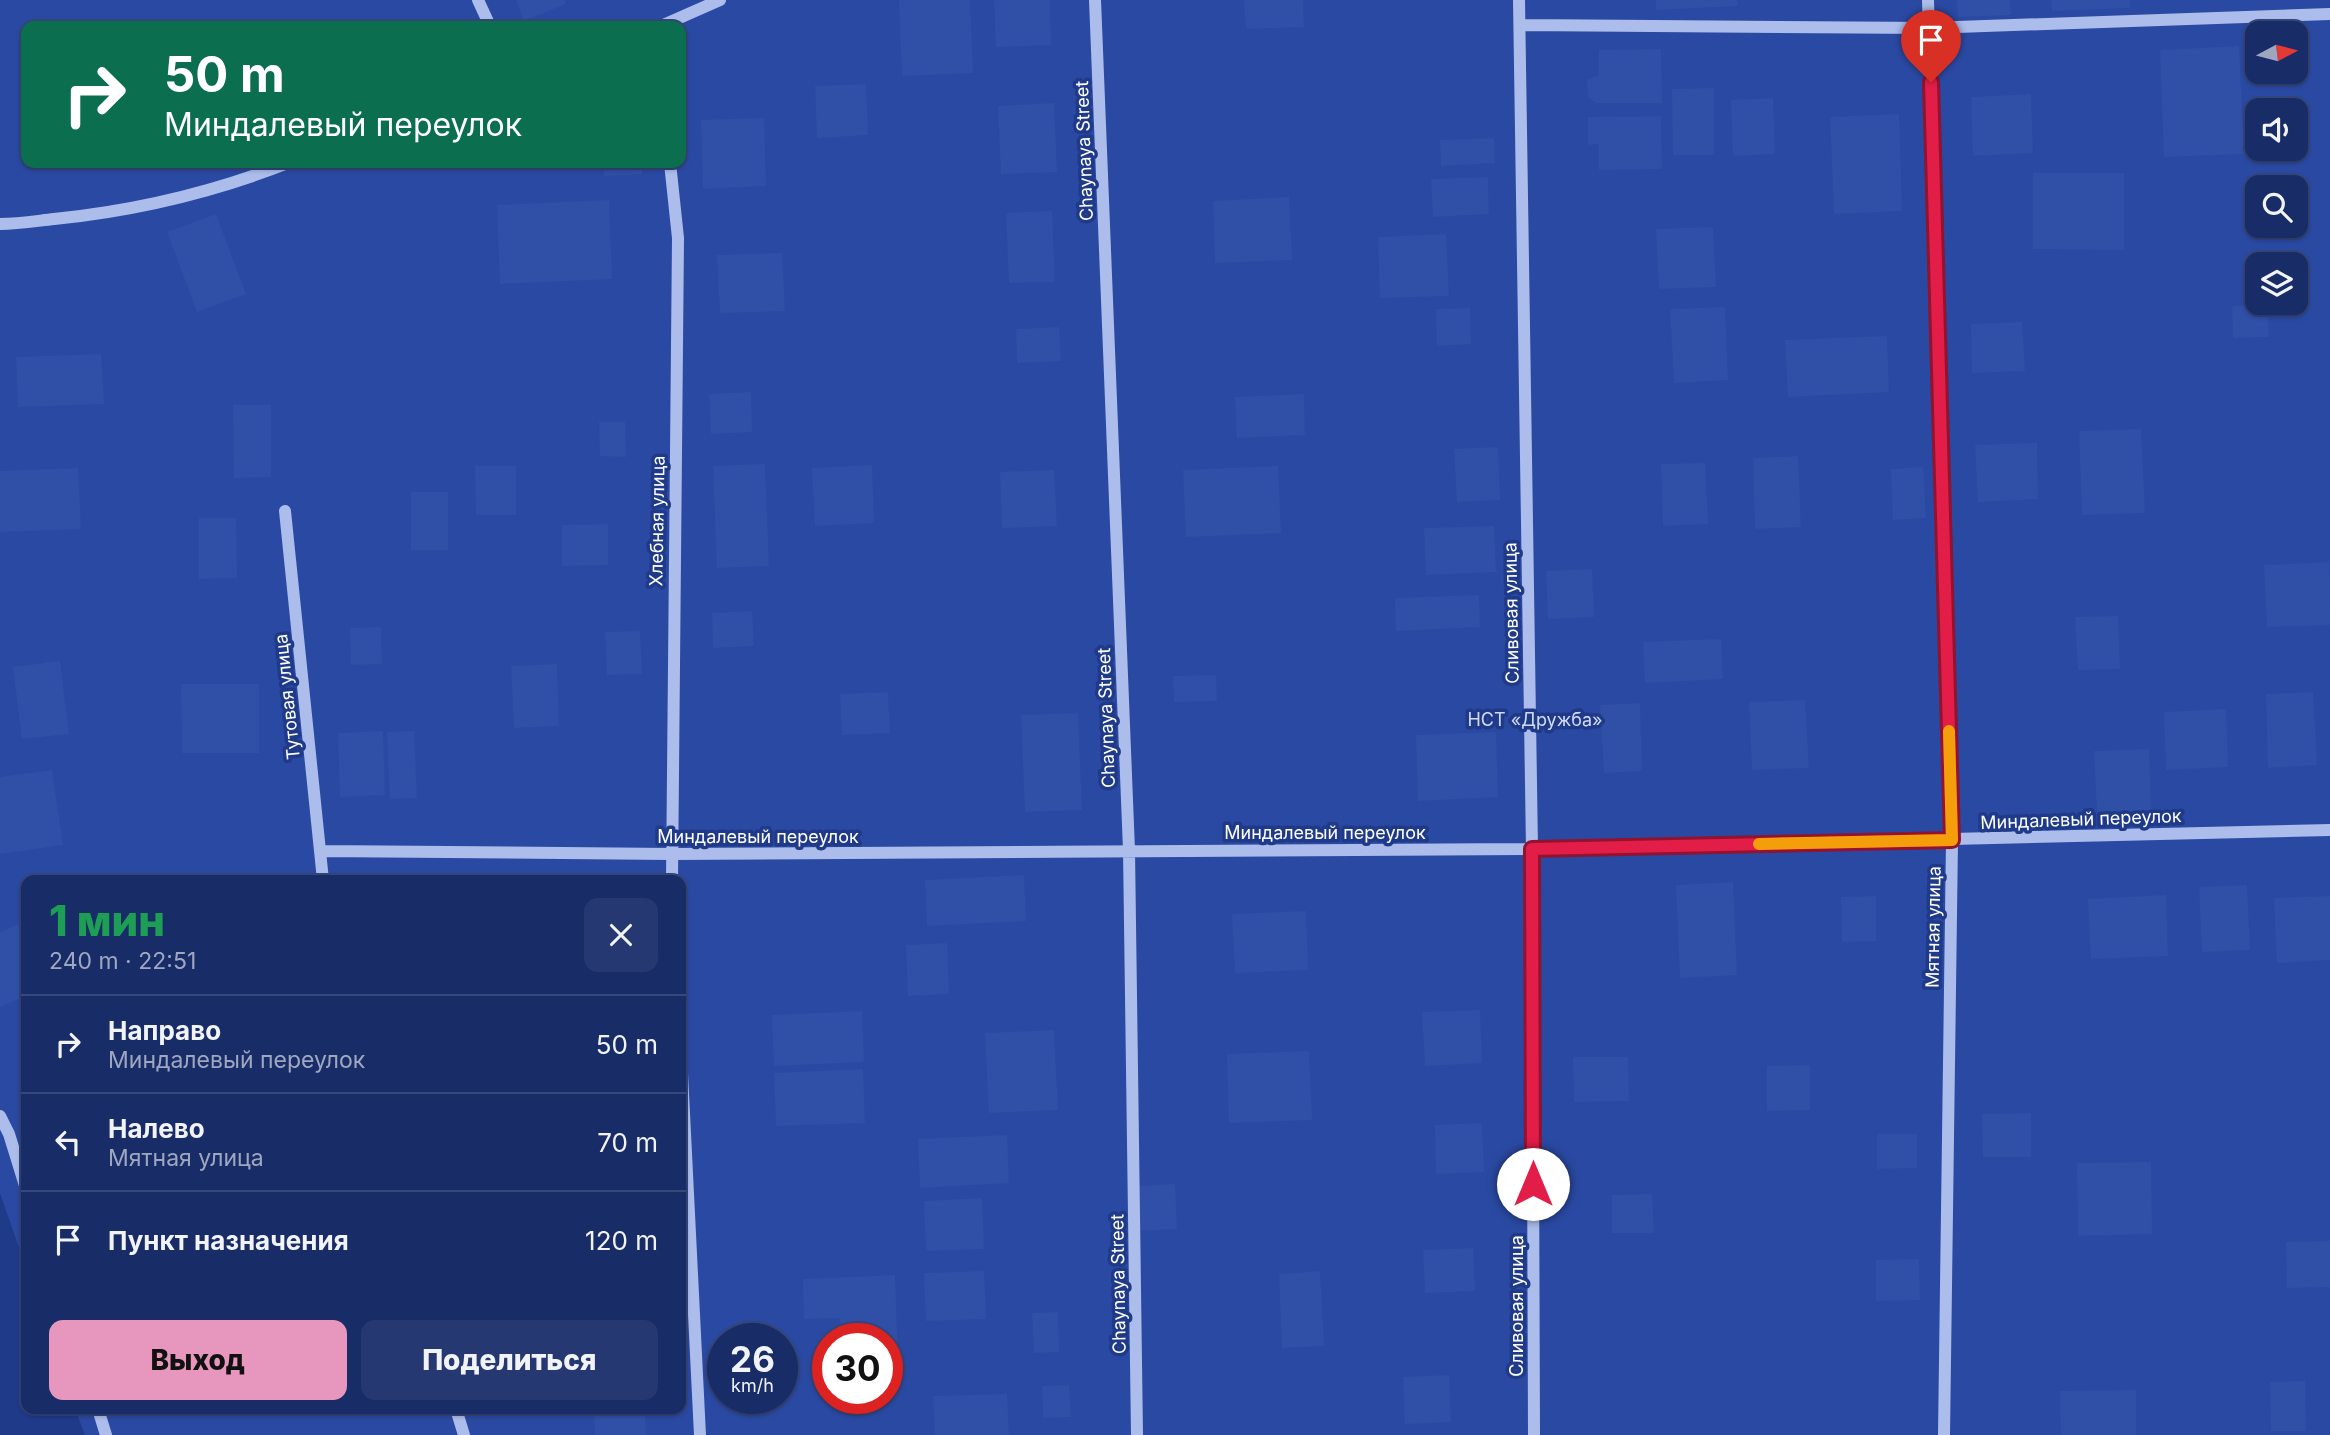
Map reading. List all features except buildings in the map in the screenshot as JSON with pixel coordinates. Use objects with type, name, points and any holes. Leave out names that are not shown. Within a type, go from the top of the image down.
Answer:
[{"type":"street","points":[[478,0],[488,21]]},
{"type":"street","points":[[672,21],[720,0]]},
{"type":"street","name":"Chaynaya Street","points":[[1095,0],[1129,850],[1137,1435]]},
{"type":"street","name":"Сливовая улица","points":[[1519,0],[1532,849],[1534,1435]]},
{"type":"street","name":"Мятная улица","points":[[1928,0],[1952,840],[1944,1435]]},
{"type":"street","points":[[1520,25],[1929,28],[2330,14]]},
{"type":"street","points":[[0,224],[88,215],[186,195],[276,168]]},
{"type":"street","name":"Хлебная улица","points":[[671,168],[678,238],[672,875]]},
{"type":"street","name":"Тутовая улица","points":[[285,511],[323,875]]},
{"type":"street","name":"Миндалевый переулок","points":[[321,851],[671,854],[1532,849],[2330,830]]},
{"type":"street","points":[[0,1115],[21,1173]]},
{"type":"street","points":[[686,1154],[700,1435]]},
{"type":"street","points":[[100,1414],[106,1435]]},
{"type":"street","points":[[458,1414],[464,1435]]},
{"type":"green space","name":"НСТ «Дружба»","points":[[0,0],[2330,0],[2330,1435],[85,1435],[77,1414],[686,1414],[686,875],[21,875],[21,1254],[0,1193]]},
{"type":"slow traffic","points":[[1759,844],[1952,840],[1949,731]]},
{"type":"route","points":[[1533,1184],[1532,849],[1952,840],[1931,82]]}]
